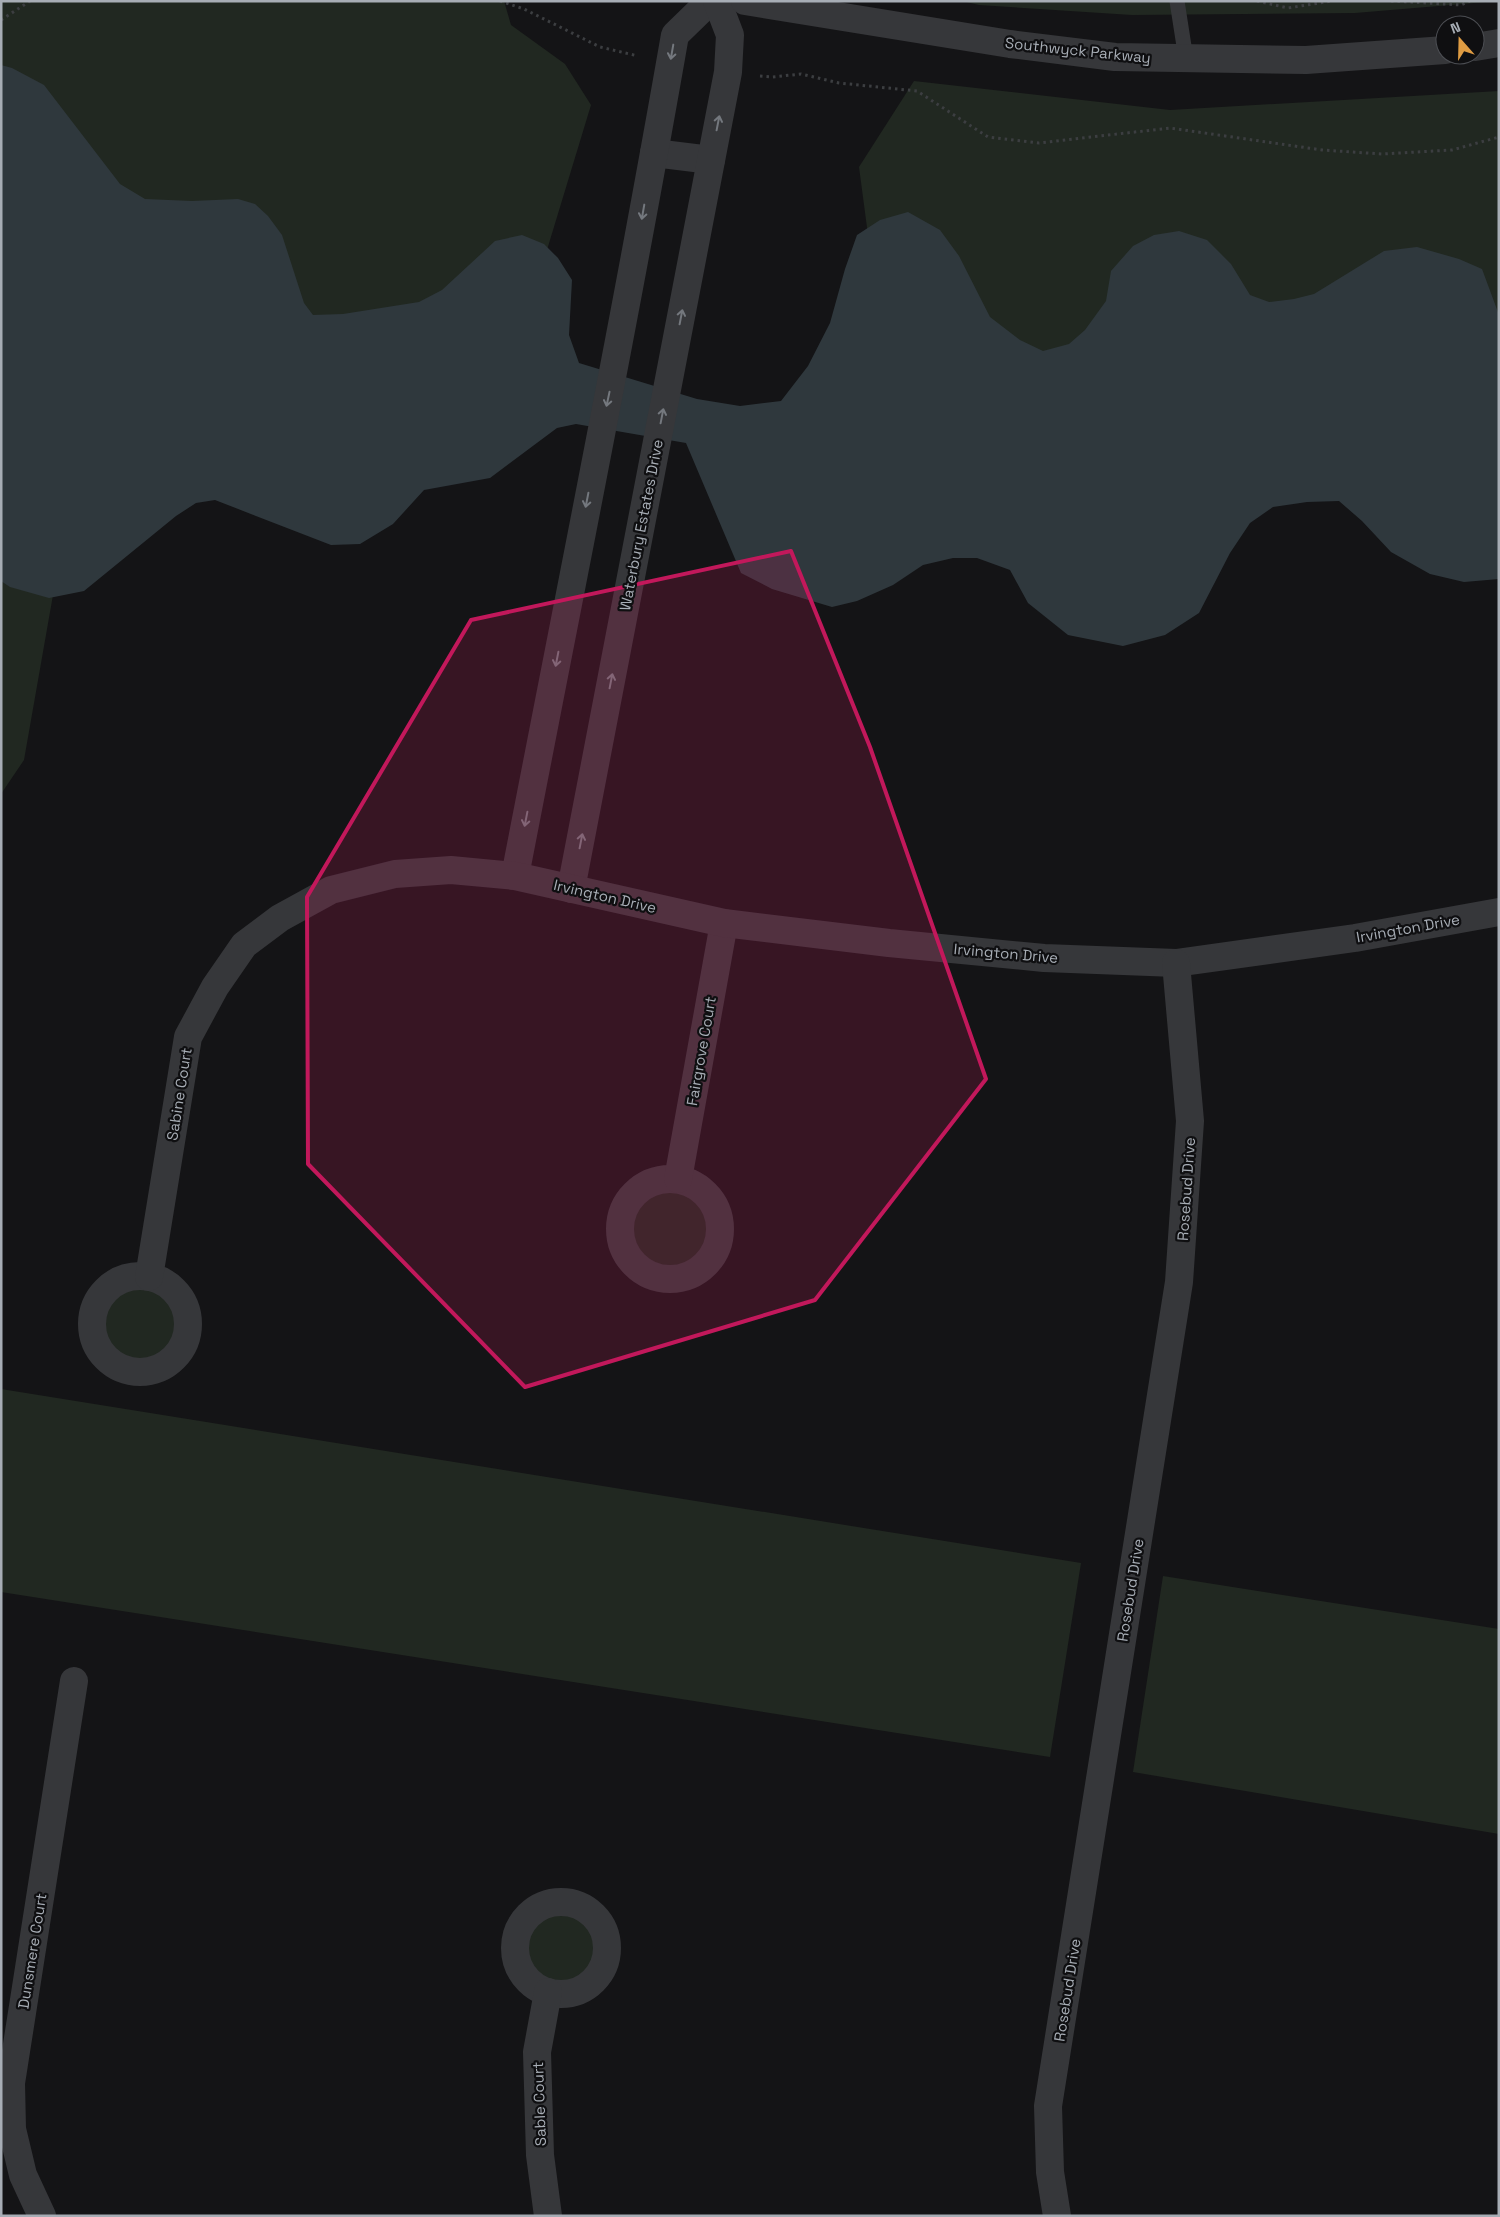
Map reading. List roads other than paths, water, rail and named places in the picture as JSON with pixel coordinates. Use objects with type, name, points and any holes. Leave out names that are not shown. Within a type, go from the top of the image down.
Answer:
[{"type":"street","points":[[515,876],[618,351],[675,35],[710,1]]},
{"type":"street","name":"Waterbury Estates Drive","points":[[572,889],[728,72],[730,36],[717,1]]},
{"type":"street","name":"Southwyck Parkway","points":[[745,1],[1010,44],[1115,57],[1306,60],[1435,51]]},
{"type":"street","points":[[1485,45],[1499,43]]},
{"type":"street","points":[[654,153],[711,160]]},
{"type":"street","name":"Sabine Court","points":[[149,1276],[188,1037],[215,987],[244,945],[280,918],[331,890],[395,874],[451,870],[515,876]]},
{"type":"street","name":"Irvington Drive","points":[[515,876],[724,924],[1044,958],[1176,962],[1355,938],[1499,912]]},
{"type":"street","name":"Fairgrove Court","points":[[678,1179],[724,924]]},
{"type":"street","name":"Rosebud Drive","points":[[1057,2216],[1050,2172],[1048,2106],[1179,1282],[1190,1121],[1176,962]]},
{"type":"street","name":"Dunsmere Court","points":[[42,2216],[23,2175],[12,2129],[11,2083],[74,1682]]},
{"type":"street","name":"Sable Court","points":[[548,1992],[537,2052],[540,2155],[548,2216]]},
{"type":"lane","points":[[1178,1],[1186,59]]}]
